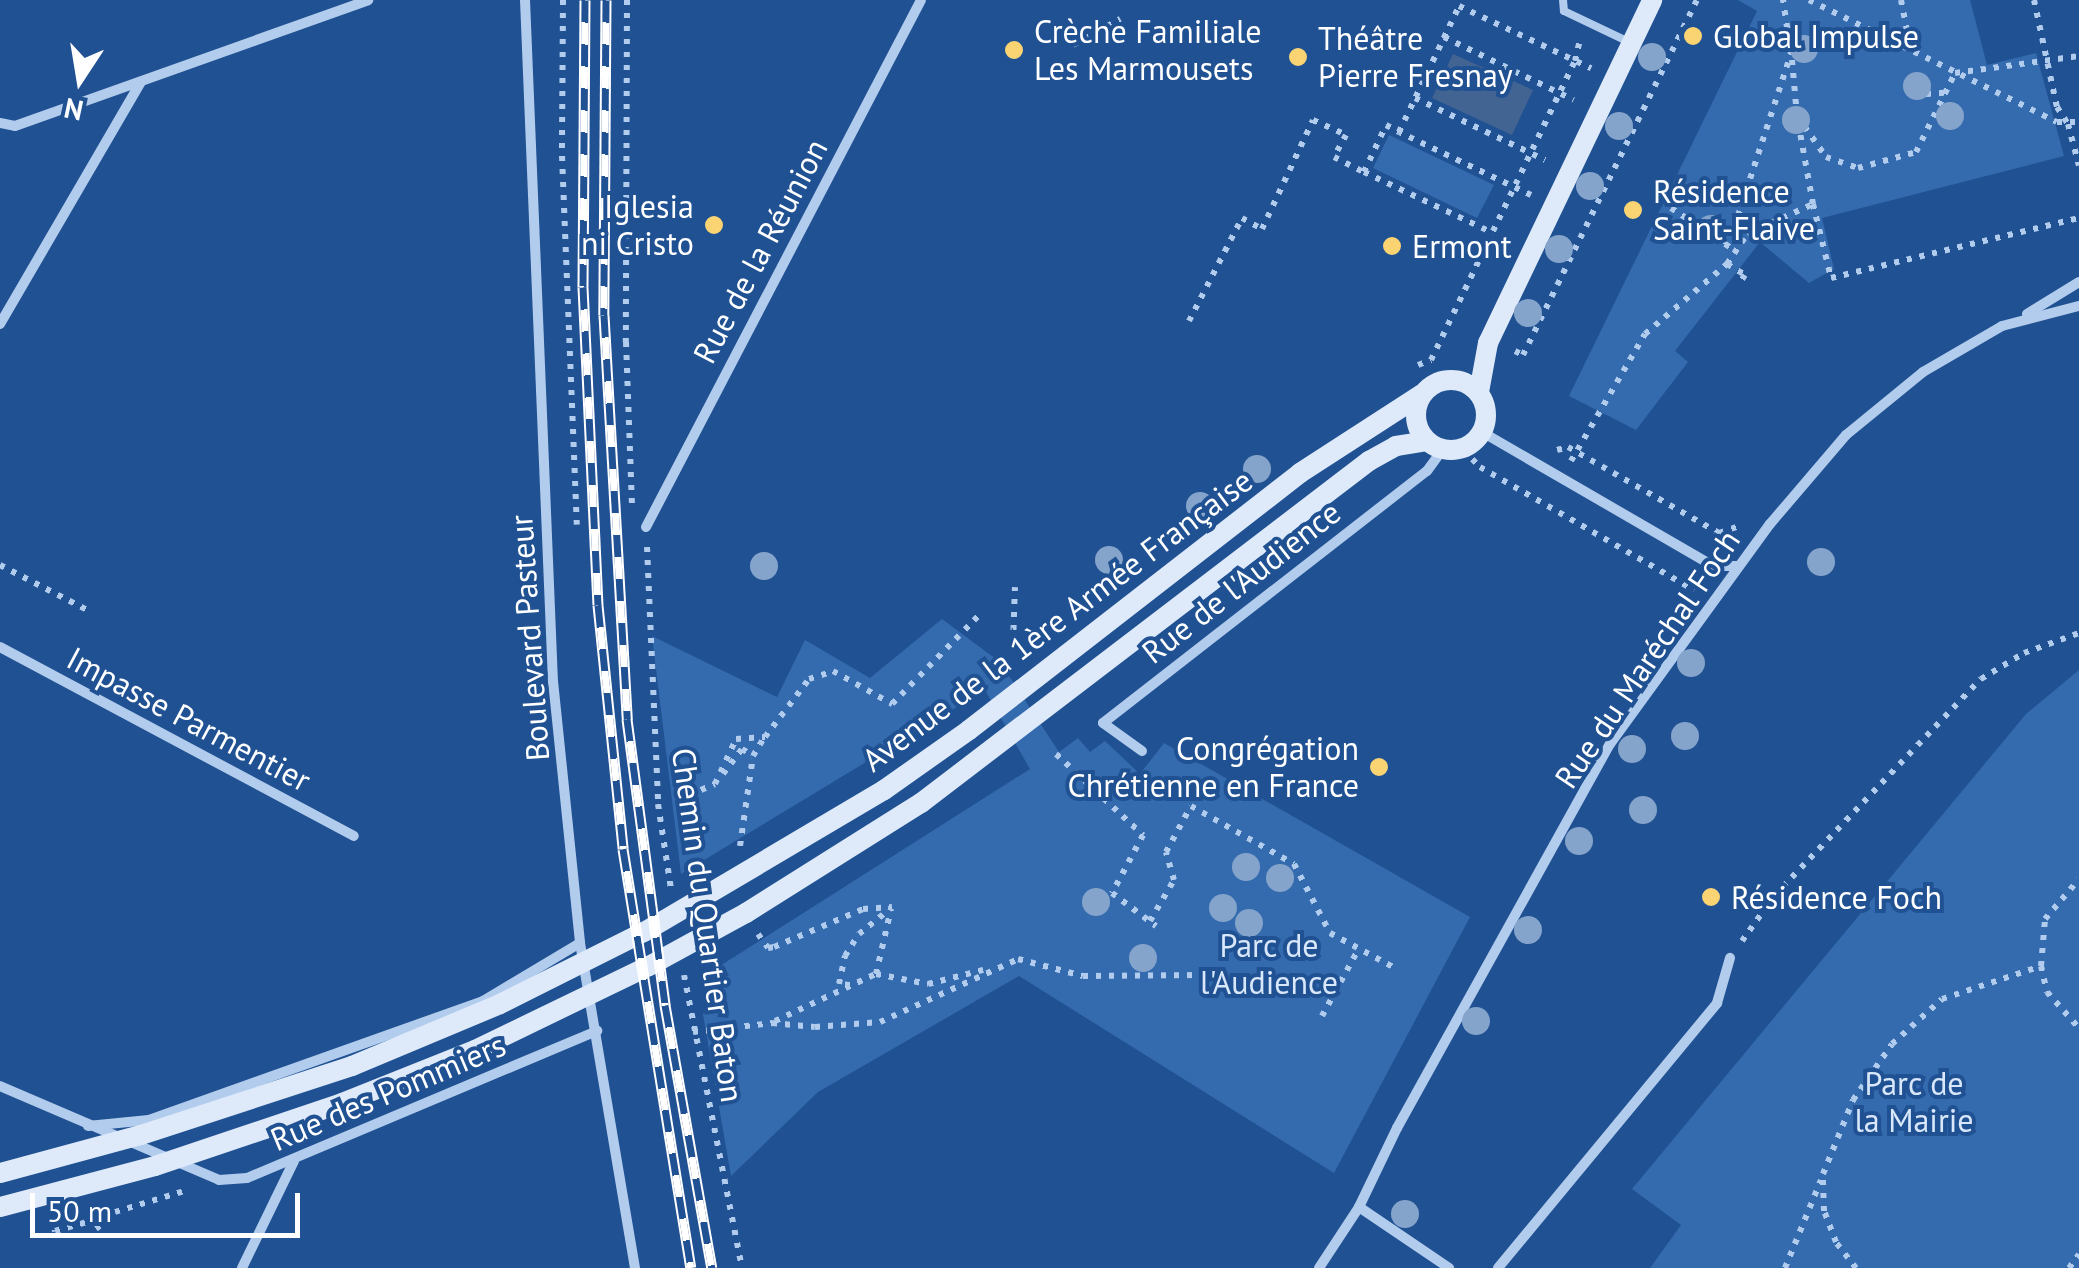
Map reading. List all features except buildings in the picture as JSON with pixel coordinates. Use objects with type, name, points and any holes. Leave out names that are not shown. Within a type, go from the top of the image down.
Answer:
[{"type":"main road","points":[[1488,343],[1452,379],[1434,384],[1422,394],[1416,413],[1444,446],[1482,432],[1486,412],[1479,392],[1488,343],[1652,0]]},
{"type":"main road","points":[[1452,379],[1479,392]]},
{"type":"main road","name":"Avenue de la 1ère Armée Française","points":[[0,1173],[141,1135],[352,1066],[577,968],[884,790],[969,730],[1300,473],[1422,394]]},
{"type":"main road","name":"Avenue de la 1ère Armée Française","points":[[0,1207],[252,1136],[402,1080],[568,1008],[719,928],[973,766],[1369,461],[1396,446],[1444,446]]},
{"type":"street","points":[[0,123],[16,126],[368,0]]},
{"type":"street","name":"Boulevard Pasteur","points":[[525,0],[553,681],[580,943],[635,1268]]},
{"type":"street","name":"Rue de la Réunion","points":[[646,526],[921,0]]},
{"type":"street","points":[[0,324],[140,82]]},
{"type":"street","name":"Rue du Maréchal Foch","points":[[1319,1268],[1359,1206],[1396,1128],[1610,744],[1737,566],[1846,435],[1880,404],[1982,336],[2022,318],[2079,282]]},
{"type":"street","name":"Rue du Maréchal Foch","points":[[2022,318],[2079,306]]},
{"type":"street","points":[[1482,432],[1712,566],[1737,566]]},
{"type":"street","name":"Rue de l'Audience","points":[[1142,750],[1103,722],[1427,471],[1444,446]]},
{"type":"street","name":"Impasse Parmentier","points":[[0,647],[354,836]]},
{"type":"street","name":"Rue des Pommiers","points":[[85,1126],[149,1120],[483,1001],[580,943]]},
{"type":"street","points":[[1498,1268],[1717,1003],[1730,958]]},
{"type":"street","name":"Rue des Pommiers","points":[[219,1180],[247,1178],[294,1160],[597,1031]]},
{"type":"street","points":[[0,1086],[85,1126],[219,1180]]},
{"type":"street","points":[[242,1268],[294,1160]]},
{"type":"street","points":[[1359,1206],[1449,1268]]},
{"type":"lane","points":[[1563,0],[1564,11],[1631,44]]},
{"type":"path","points":[[562,0],[562,156],[576,525]]},
{"type":"path","points":[[627,0],[626,342],[632,514]]},
{"type":"path","points":[[1510,348],[1522,355],[1697,0]]},
{"type":"path","points":[[1783,0],[1812,204],[1831,278],[2079,218]]},
{"type":"path","points":[[1809,0],[1955,73],[2068,124],[2079,122]]},
{"type":"path","points":[[1900,0],[1911,52]]},
{"type":"path","points":[[2034,0],[2057,107],[2068,124],[2079,166]]},
{"type":"path","points":[[1398,132],[1460,3],[1601,73]]},
{"type":"path","points":[[1072,44],[1120,19]]},
{"type":"path","points":[[1403,374],[1431,360],[1575,61],[1582,34]]},
{"type":"path","points":[[1444,38],[1584,105]]},
{"type":"path","points":[[1722,244],[1734,228],[1791,54]]},
{"type":"path","points":[[1955,73],[2079,56]]},
{"type":"path","points":[[1797,116],[1826,157],[1858,168],[1916,152],[1955,73]]},
{"type":"path","points":[[1913,95],[1944,94]]},
{"type":"path","points":[[1414,98],[1556,165]]},
{"type":"path","points":[[1189,321],[1242,218],[1262,228],[1313,120],[1346,134],[1334,158],[1492,234]]},
{"type":"path","points":[[1364,172],[1386,125],[1554,206]]},
{"type":"path","points":[[1560,479],[1644,334],[1728,264],[1747,234],[1812,204]]},
{"type":"path","points":[[1671,208],[1737,252]]},
{"type":"path","points":[[1734,228],[1747,234]]},
{"type":"path","points":[[1728,264],[1745,276],[1738,285]]},
{"type":"path","points":[[1444,446],[1686,588],[1717,595]]},
{"type":"path","points":[[1523,457],[1568,447],[1719,533],[1743,524],[1770,524]]},
{"type":"path","name":"Chemin du Quartier Baton","points":[[646,526],[658,804],[673,900]]},
{"type":"path","points":[[0,565],[89,611]]},
{"type":"path","points":[[1013,642],[1016,587]]},
{"type":"path","points":[[741,837],[753,756],[809,679],[833,671],[892,704],[982,612]]},
{"type":"path","points":[[1730,958],[1774,896],[1981,679],[2024,653],[2079,633]]},
{"type":"path","points":[[715,784],[736,738],[764,737]]},
{"type":"path","points":[[676,800],[715,784],[742,749],[753,756]]},
{"type":"path","points":[[1056,754],[1143,835],[1112,893],[1153,924],[1174,880],[1166,852],[1191,806],[1294,864],[1330,933],[1396,968]]},
{"type":"path","points":[[2079,879],[2045,919],[2041,966],[2048,992],[2079,1028]]},
{"type":"path","points":[[756,932],[768,948],[863,910],[892,908]]},
{"type":"path","points":[[876,974],[892,908]]},
{"type":"path","points":[[850,984],[840,984],[844,956],[859,934],[892,908]]},
{"type":"path","points":[[1322,1016],[1359,948]]},
{"type":"path","name":"Chemin du Quartier Baton","points":[[682,956],[693,1032],[742,1268]]},
{"type":"path","points":[[772,1023],[876,974],[928,984],[1018,959],[1083,976],[1203,975]]},
{"type":"path","points":[[1785,1268],[1853,1100],[1892,1044],[1942,999],[2041,966]]},
{"type":"path","points":[[693,1032],[772,1023],[815,1027],[880,1022],[936,1000],[994,967]]},
{"type":"path","points":[[1823,1174],[1824,1211],[1836,1242],[1856,1268]]},
{"type":"path","points":[[51,1216],[56,1231],[94,1220],[96,1229],[115,1212],[219,1180]]},
{"type":"path","points":[[2069,1268],[2079,1254]]},
{"type":"green space","points":[[1738,0],[1970,0],[1987,65],[2036,53],[2064,156],[1822,218],[1834,269],[1809,283],[1760,242],[1675,351],[1688,362],[1636,430],[1569,396],[1757,11]]},
{"type":"green space","points":[[1389,135],[1494,185],[1477,218],[1373,168]]},
{"type":"green space","name":"Parc de l'Audience","points":[[942,619],[1000,662],[1059,752],[1078,738],[1090,752],[1105,741],[1140,774],[1164,743],[1470,917],[1334,1173],[1019,976],[818,1092],[731,1176],[703,1014],[724,996],[715,969],[1030,769],[985,690],[681,874],[652,636],[777,697],[805,640],[870,678]]},
{"type":"green space","name":"Parc de la Mairie","points":[[2079,670],[2079,1268],[1650,1268],[1681,1225],[1632,1189],[2026,714]]},
{"type":"shaded area","points":[[1453,54],[1533,90],[1512,135],[1432,98]]},
{"type":"railway","points":[[585,0],[583,287],[598,605],[623,849],[691,1268]]},
{"type":"railway","points":[[606,0],[604,315],[627,719],[665,1005],[712,1268]]},
{"type":"place","name":"Global Impulse","points":[[1693,36]]},
{"type":"place","name":"Crèche Familiale Les Marmousets","points":[[1014,50]]},
{"type":"place","name":"Théâtre Pierre Fresnay","points":[[1298,57]]},
{"type":"place","name":"Résidence Saint-Flaive","points":[[1633,210]]},
{"type":"place","name":"Iglesia ni Cristo","points":[[714,225]]},
{"type":"place","name":"Ermont","points":[[1392,246]]},
{"type":"place","name":"Congrégation Chrétienne en France","points":[[1379,767]]},
{"type":"place","name":"Résidence Foch","points":[[1711,897]]}]
